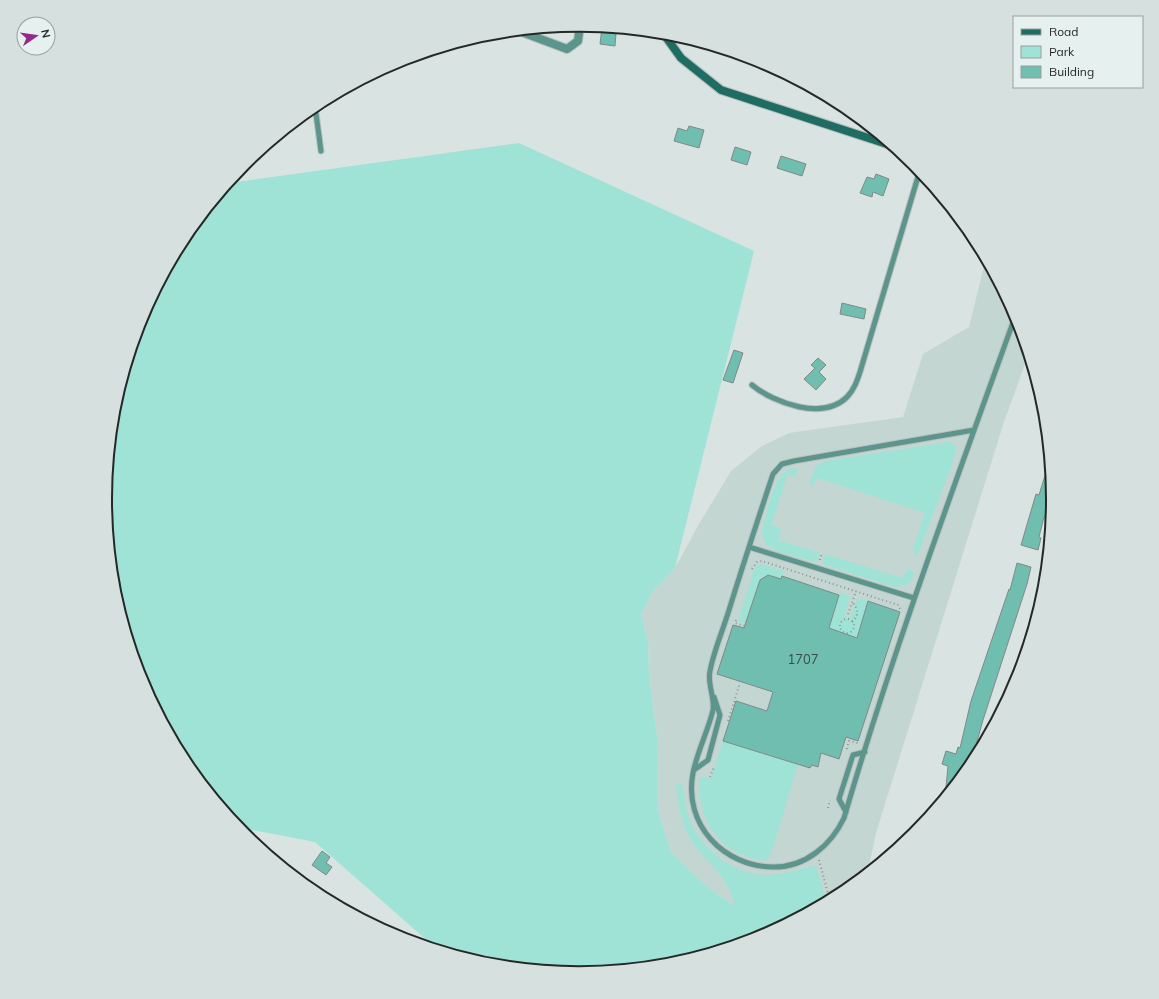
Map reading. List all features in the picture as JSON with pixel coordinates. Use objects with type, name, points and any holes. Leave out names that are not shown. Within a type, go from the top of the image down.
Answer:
[{"type":"street","points":[[529,35],[567,49],[578,41],[579,32]]},
{"type":"street","points":[[668,41],[681,58],[721,90],[880,142]]},
{"type":"lane","points":[[316,114],[321,151]]},
{"type":"lane","points":[[752,384],[762,393],[793,405],[806,408],[820,409],[844,400],[852,390],[860,372],[918,177]]},
{"type":"lane","points":[[974,430],[782,464],[773,474],[710,672],[713,709],[694,770],[692,794],[698,818],[709,838],[726,854],[748,864],[781,867],[803,861],[817,853],[832,838],[839,828],[846,812],[914,598],[1012,324]]},
{"type":"lane","points":[[749,547],[914,598]]},
{"type":"lane","points":[[694,770],[708,760],[720,715],[710,686]]},
{"type":"lane","points":[[846,812],[839,799],[853,755],[865,752]]},
{"type":"path","points":[[819,562],[822,554]]},
{"type":"path","points":[[750,573],[753,566],[757,562],[762,561],[898,605],[902,611],[899,619]]},
{"type":"path","points":[[848,614],[856,591]]},
{"type":"path","points":[[852,602],[858,611],[858,614],[852,622]]},
{"type":"path","points":[[737,616],[735,622],[745,626]]},
{"type":"path","points":[[846,619],[852,622],[854,625],[852,632],[846,633],[840,629],[841,620],[846,619]]},
{"type":"path","points":[[844,756],[849,741],[859,744],[861,736]]},
{"type":"path","points":[[828,808],[833,793]]},
{"type":"path","points":[[817,853],[828,895]]},
{"type":"shaded area","points":[[984,266],[999,293],[1026,362],[1003,425],[876,833],[869,866],[839,888],[813,904],[786,919],[756,932],[735,907],[705,885],[671,852],[657,808],[658,745],[649,674],[648,642],[641,614],[653,591],[675,568],[699,524],[731,471],[762,446],[789,433],[903,417],[923,354],[969,327]]},
{"type":"green space","points":[[519,143],[754,251],[675,568],[653,591],[641,614],[648,642],[649,674],[658,745],[657,808],[671,852],[705,885],[734,906],[729,888],[724,880],[699,851],[689,836],[681,814],[676,784],[683,785],[689,818],[694,829],[710,850],[721,859],[744,871],[769,875],[781,874],[809,867],[817,867],[824,897],[786,919],[758,931],[730,942],[671,958],[641,963],[580,967],[518,963],[488,958],[429,942],[315,842],[248,829],[228,808],[191,759],[175,733],[160,706],[137,650],[121,591],[116,561],[112,500],[116,438],[121,408],[137,349],[160,293],[175,266],[209,215],[237,182]]},
{"type":"green space","points":[[948,442],[957,446],[955,447],[955,456],[918,554],[915,555],[913,548],[925,513],[817,478],[813,486],[810,486],[809,484],[816,466],[826,461]]},
{"type":"green space","points":[[791,468],[797,469],[798,472],[795,476],[788,474],[771,525],[781,528],[778,540],[820,553],[817,562],[785,554],[773,549],[767,545],[763,537],[762,530],[775,486],[785,472]]},
{"type":"green space","points":[[825,554],[902,578],[908,569],[913,571],[914,575],[910,583],[895,587],[822,564]]},
{"type":"green space","points":[[761,564],[784,571],[781,579],[768,575],[762,578],[746,623],[738,621],[755,567]]},
{"type":"green space","points":[[840,592],[850,596],[845,615],[848,618],[851,616],[857,599],[868,601],[854,645],[829,628]]},
{"type":"green space","points":[[723,741],[798,764],[771,854],[767,860],[759,860],[746,856],[734,851],[724,844],[709,826],[704,815],[699,791],[699,779],[706,776],[711,779]]},
{"type":"building","points":[[601,33],[616,34],[615,46],[600,44]]},
{"type":"building","points":[[689,126],[704,130],[699,148],[674,141],[678,128],[687,131]]},
{"type":"building","points":[[735,147],[751,152],[747,165],[731,160]]},
{"type":"building","points":[[781,156],[806,164],[802,176],[777,168]]},
{"type":"building","points":[[876,174],[889,179],[883,196],[873,192],[872,197],[860,193],[867,177],[874,179]]},
{"type":"building","points":[[842,303],[866,309],[864,319],[840,314]]},
{"type":"building","points":[[734,350],[743,353],[733,383],[723,380]]},
{"type":"building","points":[[818,358],[826,365],[819,372],[826,379],[816,390],[804,379],[815,368],[811,365]]},
{"type":"building","points":[[1046,472],[1046,518],[1044,517],[1039,537],[1041,538],[1038,550],[1021,545],[1036,494],[1039,495]]},
{"type":"building","points":[[1017,563],[1031,567],[975,747],[946,789],[948,766],[942,764],[946,751],[956,754],[958,747],[960,748],[971,701],[1009,589],[1010,590]]},
{"type":"building","points":[[768,575],[781,579],[782,576],[839,595],[829,628],[857,638],[868,601],[900,612],[858,741],[846,737],[839,759],[821,753],[818,767],[812,765],[810,768],[723,741],[736,701],[767,711],[773,692],[717,674],[733,625],[744,628],[760,580]]},
{"type":"building","points":[[322,851],[330,857],[326,863],[332,867],[326,875],[312,865]]}]
